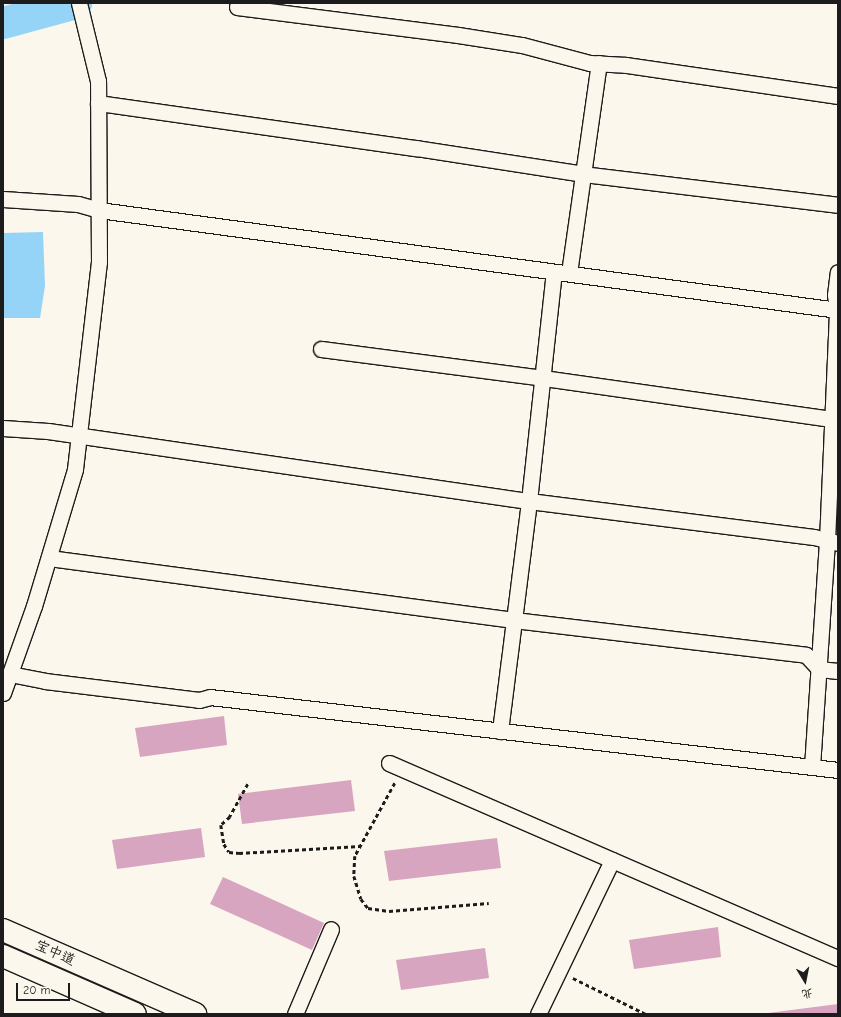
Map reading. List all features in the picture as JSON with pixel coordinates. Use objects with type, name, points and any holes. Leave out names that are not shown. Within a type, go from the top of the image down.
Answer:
[{"type":"street","points":[[3,693],[34,606],[75,469],[100,262],[98,81],[79,3]]},
{"type":"street","points":[[237,7],[465,36],[522,45],[590,63],[626,65],[838,96]]},
{"type":"street","points":[[500,731],[543,378],[561,272],[583,174],[598,63]]},
{"type":"street","points":[[98,103],[416,148],[583,174],[838,205]]},
{"type":"street","points":[[3,199],[78,204],[99,210],[838,310]]},
{"type":"street","points":[[812,767],[819,670],[833,542],[838,310],[835,295],[838,272]]},
{"type":"street","points":[[321,349],[543,378],[835,420]]},
{"type":"street","points":[[3,428],[48,431],[529,501],[814,537],[833,542]]},
{"type":"street","points":[[49,558],[514,620],[806,655],[819,670],[838,671]]},
{"type":"street","points":[[10,674],[45,682],[199,700],[210,697],[838,770]]},
{"type":"street","points":[[389,763],[838,958]]},
{"type":"street","points":[[538,1014],[612,860]]},
{"type":"street","points":[[295,1014],[331,929]]},
{"type":"street","name":"宝中道","points":[[3,930],[196,1014]]},
{"type":"street","name":"宝中道","points":[[3,956],[135,1014]]},
{"type":"path","points":[[403,769],[355,856],[354,876],[361,899],[368,908],[389,911],[489,902]]},
{"type":"path","points":[[248,784],[230,817],[221,825],[224,844],[229,852],[239,853],[361,846]]},
{"type":"path","points":[[559,971],[646,1014]]},
{"type":"water","points":[[43,232],[45,286],[40,318],[3,318],[3,233]]},
{"type":"building","points":[[224,716],[227,745],[140,757],[135,728]]},
{"type":"building","points":[[351,780],[355,811],[242,824],[238,794]]},
{"type":"building","points":[[201,828],[205,857],[117,869],[112,840]]},
{"type":"building","points":[[497,838],[501,868],[389,881],[384,851]]},
{"type":"building","points":[[223,877],[324,923],[312,950],[210,904]]},
{"type":"building","points":[[718,927],[721,957],[634,969],[629,940]]},
{"type":"building","points":[[485,948],[489,978],[401,990],[396,960]]},
{"type":"building","points":[[838,1004],[838,1014],[768,1014],[768,1013]]},
{"type":"waterway","points":[[3,23],[76,3]]}]
